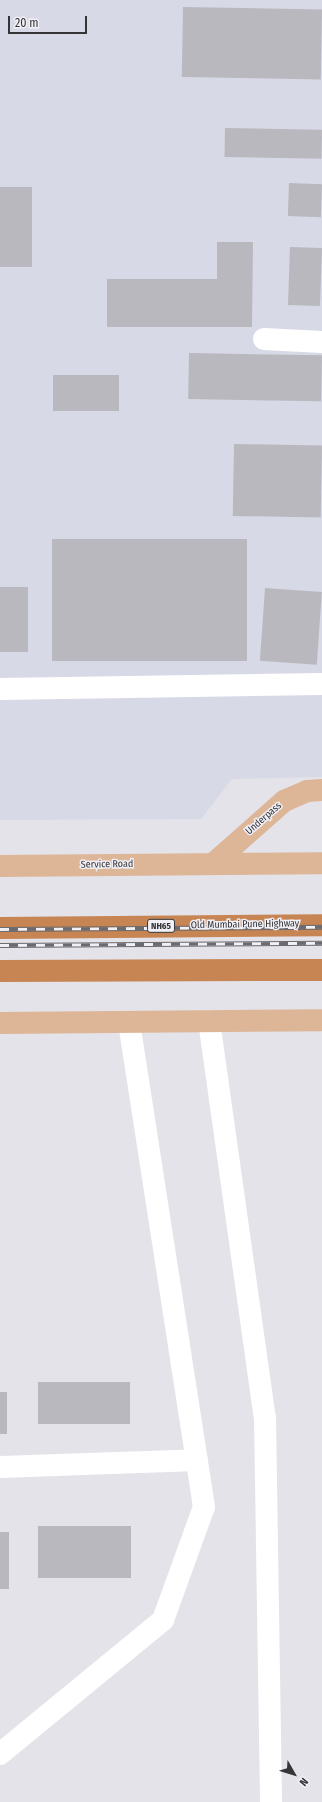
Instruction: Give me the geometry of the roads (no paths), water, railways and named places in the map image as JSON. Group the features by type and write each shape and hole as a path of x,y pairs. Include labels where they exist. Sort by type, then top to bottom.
{"highway":[{"name":"Old Mumbai Pune Highway","path":"0,928 322,925"},
{"path":"0,971 322,970"}],"main road":[{"name":"Underpass","path":"214,863 284,801 307,790 322,790"},
{"name":"Service Road","path":"0,866 322,863"},
{"path":"0,1023 322,1020"}],"street":[{"path":"264,339 322,342"},
{"path":"0,688 322,684"},
{"path":"209,1021 265,1418 271,1802"},
{"path":"0,1754 163,1620 204,1507 129,1022"},
{"path":"0,1467 197,1460"}],"railway":[{"path":"0,929 322,927"},
{"path":"0,945 322,943"}]}
